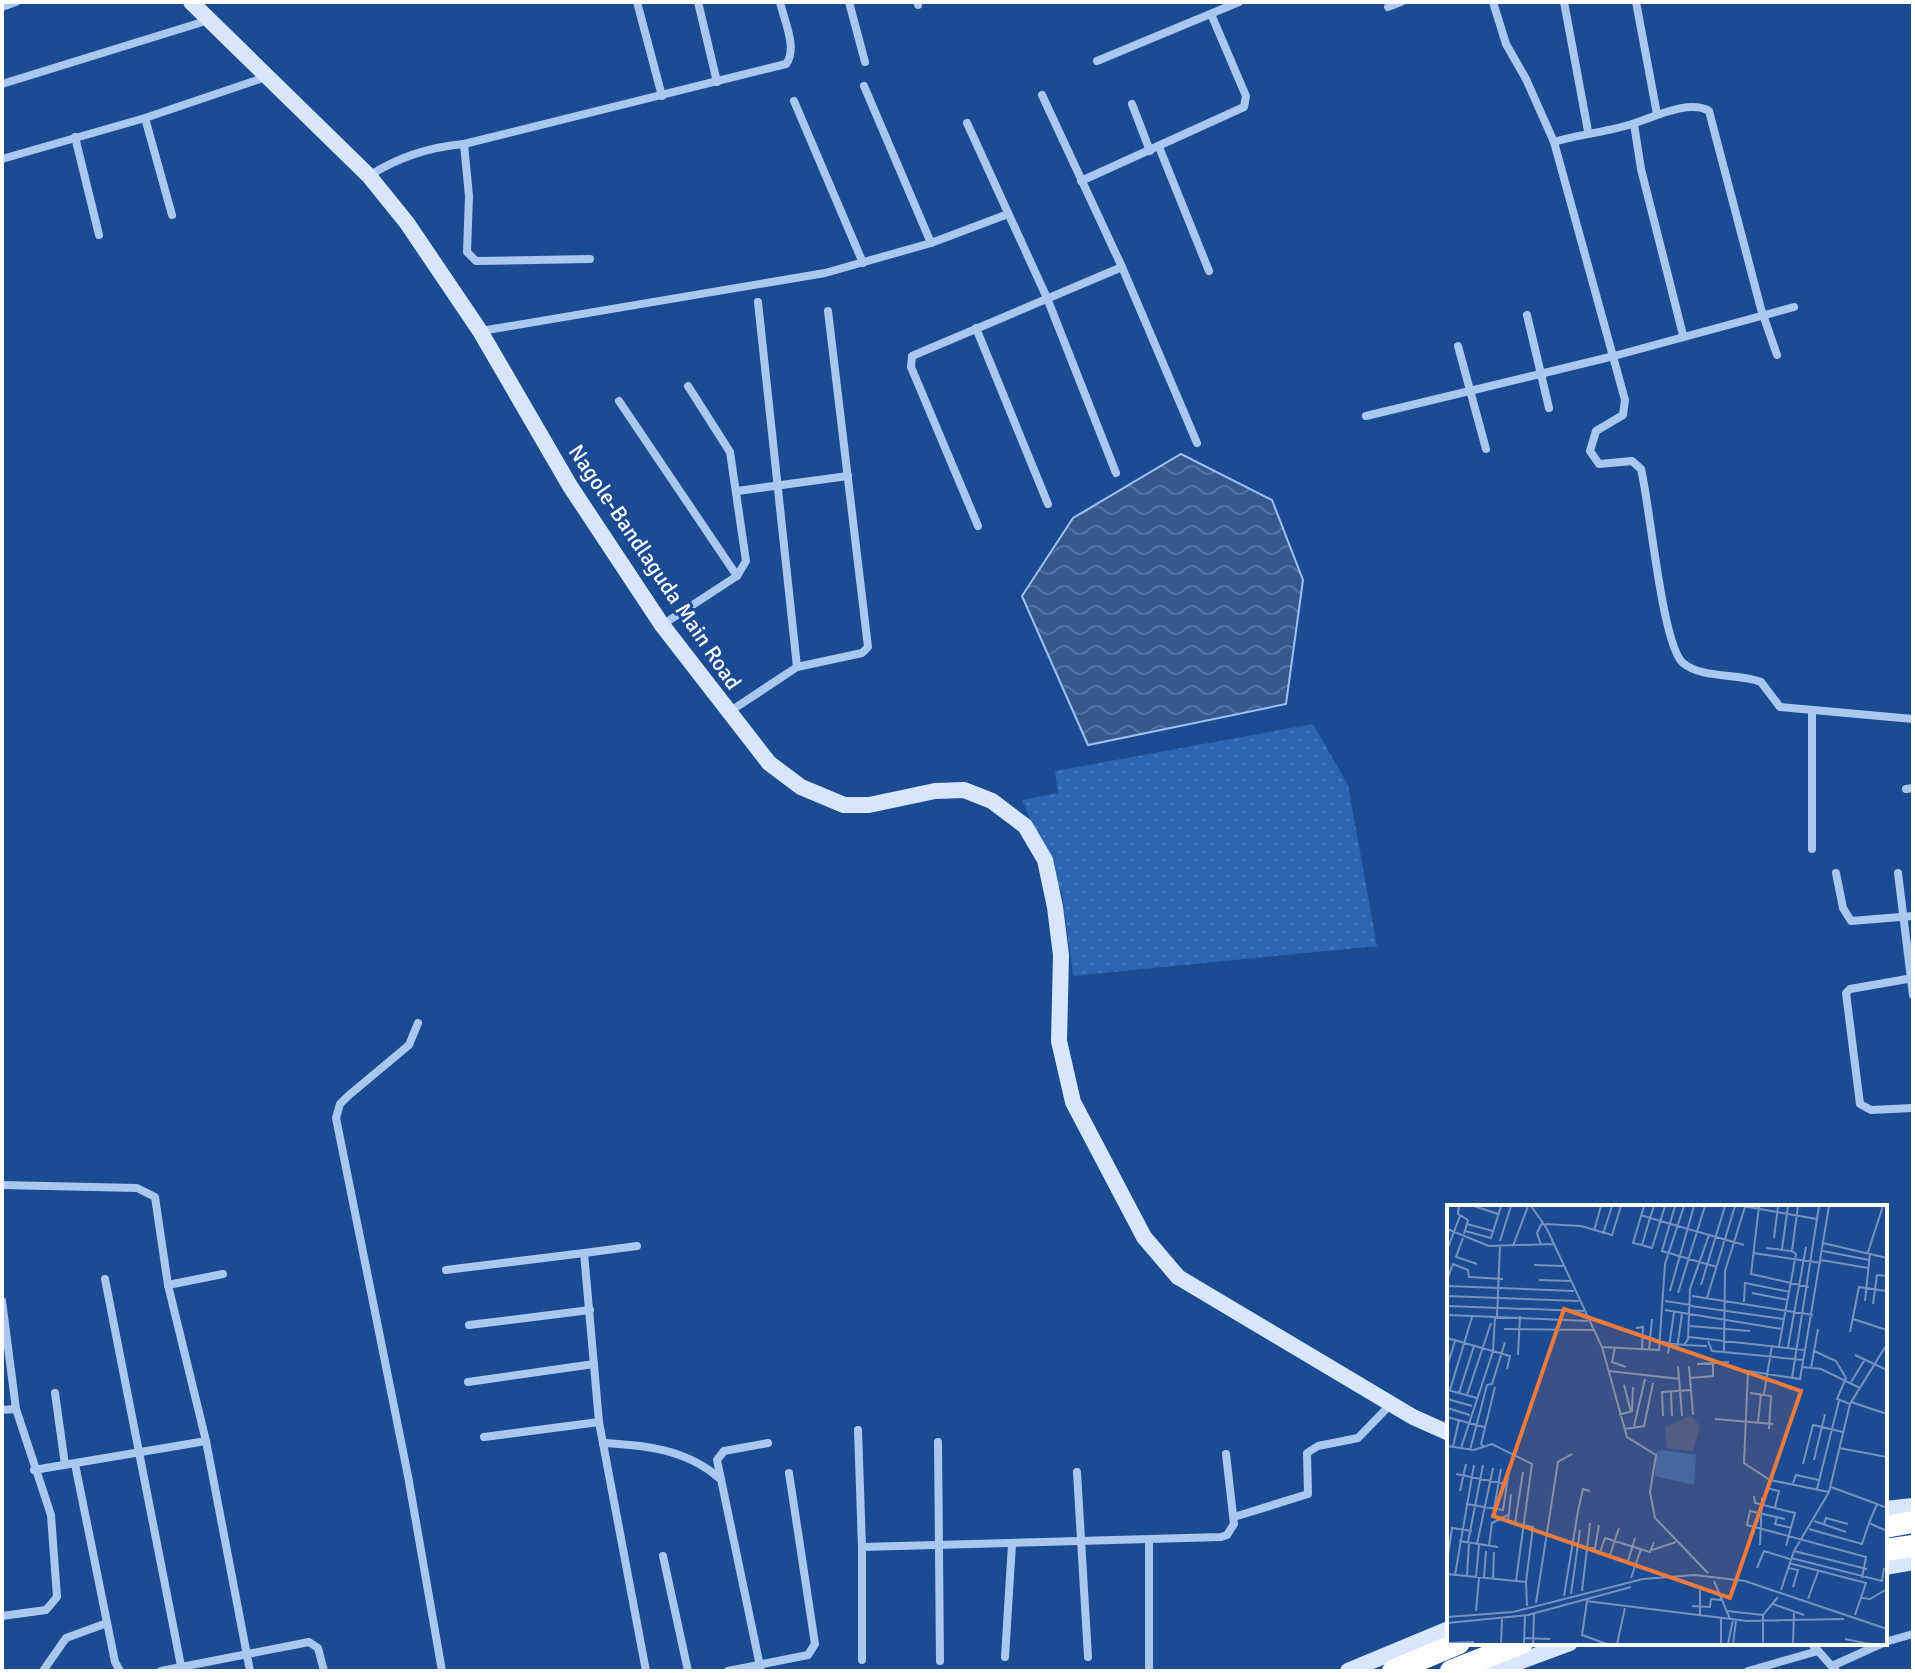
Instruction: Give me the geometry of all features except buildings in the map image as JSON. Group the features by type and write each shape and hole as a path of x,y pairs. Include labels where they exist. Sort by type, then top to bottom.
{"highway":[{"path":"1887,1527 1913,1522"},
{"path":"1887,1550 1913,1546"},
{"path":"1393,1671 1454,1645"},
{"path":"1451,1671 1517,1645"}],"street":[{"path":"2,7 16,2"},
{"name":"Nagole-Bandlaguda Main Road","path":"191,2 369,176 407,223 480,331 570,486 662,625 769,763 822,798 844,805 869,805 911,794 964,790 992,801 1025,826 1045,860 1055,907 1061,955 1059,1041 1073,1102 1144,1237 1178,1277 1391,1404 1447,1432"},
{"path":"637,2 662,96"},
{"path":"698,2 717,82"},
{"path":"369,176 390,162 428,149 464,144 786,64 791,58 780,2"},
{"path":"849,2 865,62"},
{"path":"1097,61 1239,2"},
{"path":"1388,7 1401,2"},
{"path":"1493,2 1506,44 1526,79 1554,142 1626,409 1623,415 1596,431 1590,451 1599,464 1632,461 1641,469 1668,627 1678,657 1692,669 1761,682 1780,707 1913,719"},
{"path":"1564,2 1588,131"},
{"path":"1636,2 1657,114"},
{"path":"1081,181 1240,112 1246,103 1211,14"},
{"path":"2,84 209,20"},
{"path":"2,159 145,118 267,76"},
{"path":"864,86 931,243"},
{"path":"1042,95 1122,267 1197,443"},
{"path":"794,101 863,263"},
{"path":"1132,104 1209,271"},
{"path":"1554,142 1588,131 1634,124 1657,114 1701,107 1709,111 1777,355"},
{"path":"145,118 172,215"},
{"path":"967,123 1047,298 1116,473"},
{"path":"1634,124 1641,169 1683,335"},
{"path":"75,137 99,235"},
{"path":"464,144 469,196 467,252 476,261 590,259"},
{"path":"480,331 863,263 931,243 1008,214"},
{"path":"978,526 910,361 919,352 1122,267"},
{"path":"758,302 797,667"},
{"path":"1366,416 1614,356 1794,307"},
{"path":"728,713 797,667 862,653 868,647 828,311"},
{"path":"1527,315 1549,408"},
{"path":"976,328 1048,504"},
{"path":"1458,346 1486,449"},
{"path":"662,625 737,576 746,561 737,491 726,443 688,386"},
{"path":"619,401 737,576"},
{"path":"737,491 848,476"},
{"path":"1812,712 1812,849"},
{"path":"1836,873 1843,908 1851,921 1913,916"},
{"path":"1898,873 1913,995"},
{"path":"1912,978 1850,989 1846,993 1860,1104 1871,1110 1913,1108"},
{"path":"418,1023 409,1045 340,1104 336,1118 408,1476 442,1671"},
{"path":"2,1185 137,1188 150,1192 157,1205 168,1285 206,1441 250,1671"},
{"path":"446,1270 637,1246"},
{"path":"584,1253 599,1422 646,1671"},
{"path":"168,1285 223,1274"},
{"path":"105,1279 181,1666"},
{"path":"2,1301 16,1409 51,1515 57,1597 46,1610 2,1616"},
{"path":"469,1325 590,1310"},
{"path":"468,1382 594,1364"},
{"path":"55,1393 65,1465"},
{"path":"1234,1517 1308,1494 1307,1453 1318,1446 1358,1438 1391,1404"},
{"path":"2,1410 16,1409"},
{"path":"484,1437 599,1422"},
{"path":"858,1430 862,1660"},
{"path":"34,1470 206,1441"},
{"path":"938,1442 940,1661"},
{"path":"603,1443 646,1445 672,1451 719,1478"},
{"path":"760,1668 717,1460 724,1451 768,1443"},
{"path":"862,1547 1221,1537 1232,1529 1234,1517 1226,1454"},
{"path":"75,1464 115,1662 120,1671"},
{"path":"1077,1472 1088,1657"},
{"path":"728,1671 760,1668 808,1655 815,1644 789,1473"},
{"path":"1887,1509 1913,1506"},
{"path":"1149,1540 1149,1671"},
{"path":"1005,1657 1012,1544"},
{"path":"663,1556 688,1671"},
{"path":"1887,1567 1913,1562"},
{"path":"43,1671 66,1638 107,1623"},
{"path":"1348,1671 1447,1630"},
{"path":"1887,1642 1913,1634"},
{"path":"161,1671 314,1642 324,1671"},
{"path":"1494,1671 1565,1645"},
{"path":"1748,1671 1763,1669 1815,1647 1834,1669 1880,1645"}],"shaded area":[{"path":"1313,724 1348,785 1377,946 1073,976 1062,893 1022,800 1058,793 1055,771"}],"water":[{"path":"1181,454 1272,500 1303,580 1286,704 1088,745 1022,596 1073,518"}]}
